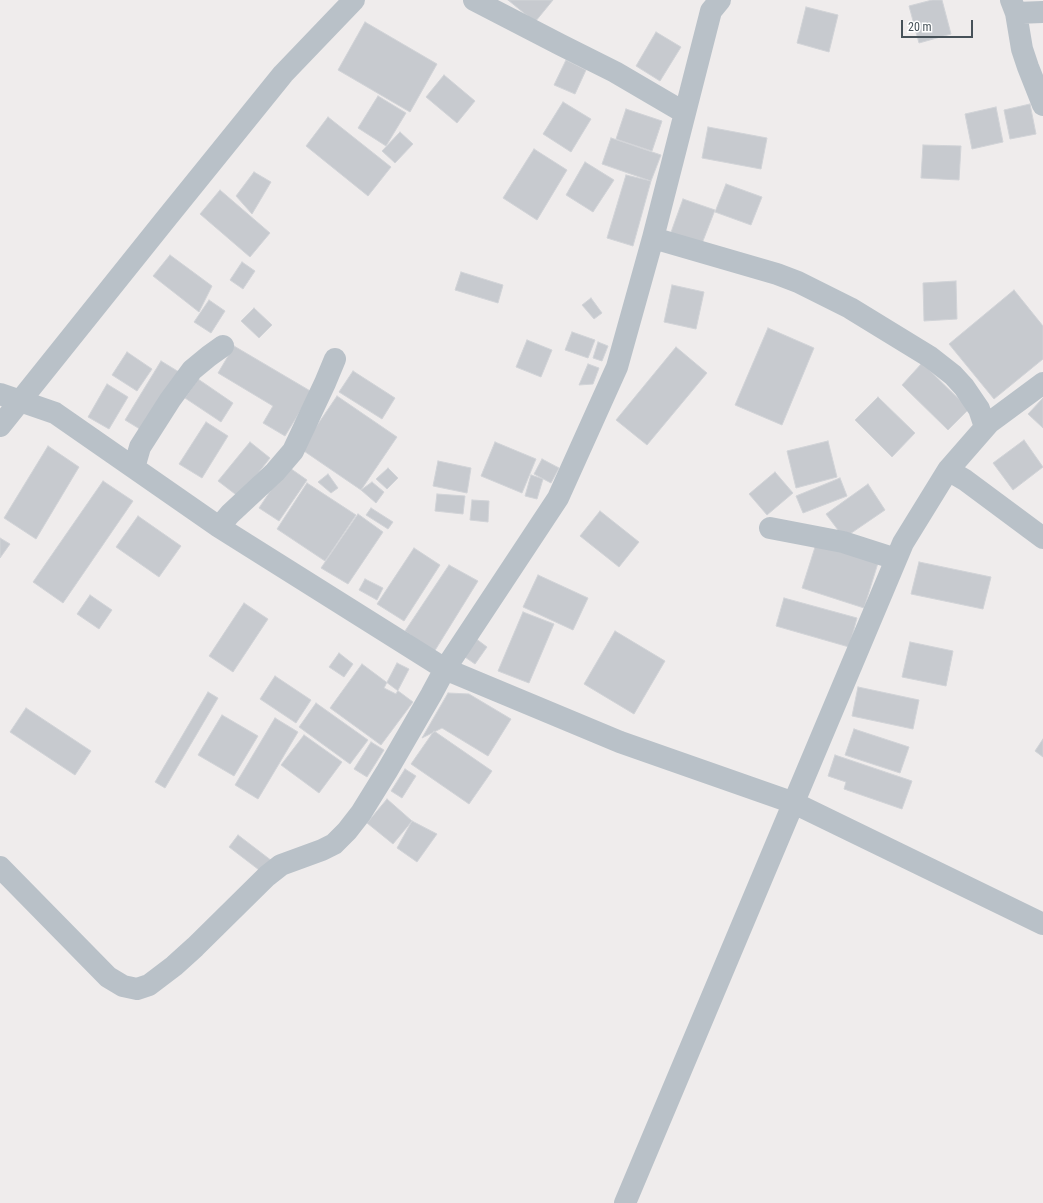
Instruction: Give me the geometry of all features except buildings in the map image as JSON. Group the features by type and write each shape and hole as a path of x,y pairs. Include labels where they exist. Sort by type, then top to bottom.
{"street":[{"path":"0,426 10,398 283,74 354,0"},
{"path":"474,0 561,46 615,72 685,113"},
{"path":"0,867 108,977 123,986 137,989 149,985 195,947 267,876 281,865 334,844 347,832 361,813 387,771 445,669 558,498 616,367 653,238 711,11 720,0"},
{"path":"1043,12 1013,7 1022,49 1043,105"},
{"path":"653,238 777,274 798,282 856,312 930,357 953,375 964,387 979,409 985,427"},
{"path":"134,468 140,447 170,400 192,370 223,346"},
{"path":"219,527 230,514 275,472 293,450 326,383 335,359"},
{"path":"625,1203 903,543 948,470 985,427 1043,383"},
{"path":"10,398 55,413 219,527 445,669 620,742 794,802 1043,924"},
{"path":"948,470 965,480 1043,538"},
{"path":"770,528 843,542 896,559"}]}
